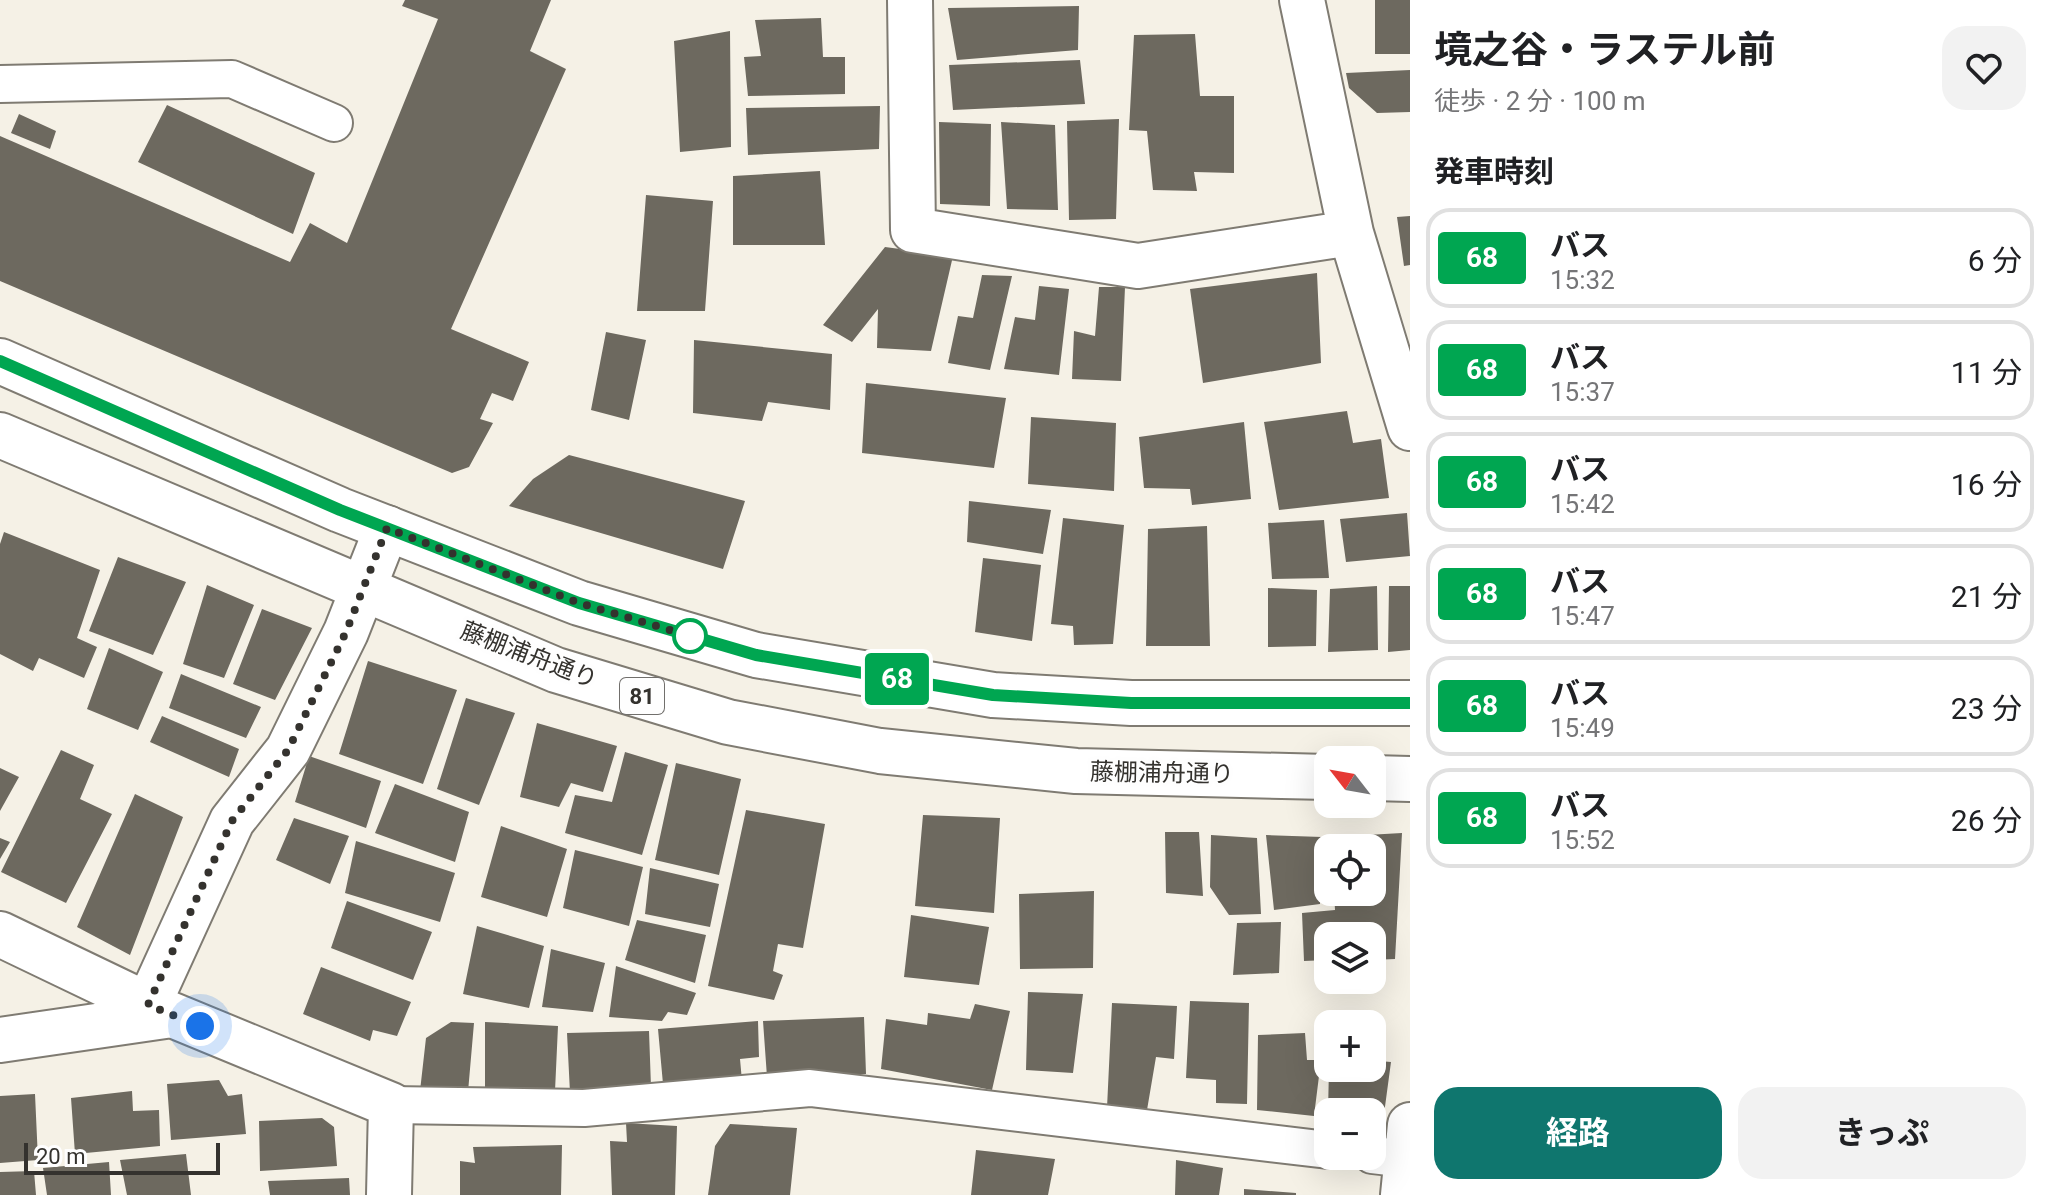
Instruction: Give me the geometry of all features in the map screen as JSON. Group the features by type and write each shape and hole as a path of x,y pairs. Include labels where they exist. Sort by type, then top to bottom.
{"main road":[{"path":"910,0 913,230 1138,266 1351,233"},
{"path":"1302,0 1351,233 1410,428"},
{"path":"0,361 340,510 579,603 756,655 993,695 1131,703 1410,703"},
{"name":"藤棚浦舟通り","path":"0,435 556,670 728,722 880,751 1076,771 1314,777"},
{"path":"160,1010 232,821 288,750 346,632 387,528"},
{"path":"1386,778 1410,779"},
{"path":"0,934 160,1010 391,1105 389,1195"},
{"path":"0,1040 160,1010"}],"lane":[{"path":"0,84 232,79 334,123"},
{"path":"391,1105 584,1108 810,1088 1314,1148"}],"building":[{"path":"405,0 551,0 530,51 566,69 451,329 529,362 513,401 492,393 480,419 493,423 469,467 452,473 0,281 0,136 290,262 310,223 347,243 438,19 402,6"},
{"path":"1375,0 1410,0 1410,54 1375,54"},
{"path":"1079,6 1078,50 957,60 948,8"},
{"path":"821,18 823,57 845,57 845,94 748,96 744,57 761,56 755,20"},
{"path":"730,31 731,147 680,152 674,41"},
{"path":"1195,34 1200,96 1234,96 1234,173 1194,172 1197,191 1153,190 1147,131 1129,130 1134,35"},
{"path":"1080,60 1085,104 953,110 949,65"},
{"path":"1410,70 1410,112 1377,113 1349,88 1346,73"},
{"path":"167,105 315,173 293,234 138,162"},
{"path":"880,106 879,149 748,155 746,108"},
{"path":"19,114 56,131 50,149 11,133"},
{"path":"1119,119 1116,219 1069,220 1067,121"},
{"path":"939,122 991,124 990,206 940,204"},
{"path":"1001,122 1055,125 1058,210 1007,209"},
{"path":"820,171 825,245 733,245 733,176"},
{"path":"646,195 713,201 705,311 637,311"},
{"path":"1410,216 1410,265 1404,266 1397,217"},
{"path":"885,247 953,256 931,351 877,348 878,309 852,342 823,325"},
{"path":"1317,273 1321,363 1203,383 1190,289"},
{"path":"982,275 1012,276 990,370 948,363 958,316 973,318"},
{"path":"1039,286 1069,289 1059,375 1004,369 1015,317 1035,320"},
{"path":"1099,287 1125,287 1121,381 1072,379 1074,331 1095,336"},
{"path":"606,332 646,340 629,420 591,410"},
{"path":"694,340 832,354 830,410 768,402 762,421 693,413"},
{"path":"866,383 1006,398 994,468 862,453"},
{"path":"1347,411 1353,443 1381,439 1389,498 1279,510 1264,422"},
{"path":"1031,417 1116,423 1114,491 1028,484"},
{"path":"1244,422 1251,499 1192,505 1190,489 1144,488 1139,437"},
{"path":"569,455 745,501 723,569 509,506 533,479"},
{"path":"969,501 1051,510 1043,554 967,542"},
{"path":"1407,513 1410,556 1346,562 1340,519"},
{"path":"1063,518 1124,525 1113,644 1074,645 1073,626 1051,624"},
{"path":"1324,520 1329,578 1272,579 1268,523"},
{"path":"1207,526 1210,646 1146,646 1148,529"},
{"path":"4,532 100,570 77,638 97,647 84,678 39,658 33,671 0,654 0,544"},
{"path":"118,557 186,582 153,655 89,631"},
{"path":"983,558 1041,565 1032,641 975,632"},
{"path":"207,585 254,605 224,678 183,664"},
{"path":"1377,586 1378,650 1328,652 1330,589"},
{"path":"1389,586 1410,586 1410,650 1388,652"},
{"path":"1268,588 1317,590 1316,646 1268,647"},
{"path":"262,609 312,628 275,700 233,684"},
{"path":"109,648 163,672 138,730 87,709"},
{"path":"368,661 457,690 423,784 339,754"},
{"path":"181,674 261,707 246,738 169,708"},
{"path":"466,698 515,713 479,805 437,789"},
{"path":"162,716 239,749 229,777 150,742"},
{"path":"537,723 617,746 603,792 571,783 559,807 520,797"},
{"path":"61,750 94,765 80,799 112,814 66,903 1,872"},
{"path":"625,752 668,765 642,855 565,833 575,795 612,802"},
{"path":"309,756 381,781 366,828 295,802"},
{"path":"676,763 741,779 719,875 655,860"},
{"path":"0,768 19,777 0,811"},
{"path":"395,784 469,812 455,862 375,833"},
{"path":"135,794 183,817 130,955 77,927"},
{"path":"746,810 825,824 803,948 778,944 773,971 783,975 774,1000 708,986"},
{"path":"923,815 1000,818 994,913 915,906"},
{"path":"294,818 349,836 330,884 276,860"},
{"path":"501,826 567,849 547,917 481,897"},
{"path":"1165,832 1199,832 1203,896 1166,893"},
{"path":"1402,833 1395,959 1386,959 1386,922 1314,922 1314,961 1304,961 1302,913 1335,910 1335,906 1386,906 1384,834"},
{"path":"1211,835 1257,838 1261,914 1229,915 1210,887"},
{"path":"1266,835 1314,837 1314,905 1274,910"},
{"path":"0,838 10,842 0,859"},
{"path":"356,841 455,873 440,922 345,893"},
{"path":"575,850 643,867 629,926 563,908"},
{"path":"650,868 719,884 710,927 645,914"},
{"path":"1094,891 1093,968 1020,969 1019,894"},
{"path":"347,901 432,932 413,980 331,948"},
{"path":"911,915 989,927 979,985 904,977"},
{"path":"637,920 706,935 695,983 625,960"},
{"path":"1281,922 1279,973 1233,975 1237,923"},
{"path":"477,926 544,946 529,1008 463,994"},
{"path":"551,949 605,963 593,1012 542,1007"},
{"path":"616,966 696,993 687,1015 668,1012 662,1021 609,1017"},
{"path":"321,967 411,1002 397,1036 373,1030 370,1041 303,1014"},
{"path":"1028,992 1083,994 1073,1073 1026,1070"},
{"path":"1190,1001 1249,1003 1247,1104 1216,1103 1216,1080 1186,1078"},
{"path":"1112,1003 1177,1006 1174,1059 1156,1057 1147,1110 1107,1108"},
{"path":"975,1004 1010,1011 992,1090 881,1069 886,1019 927,1025 928,1013 970,1019"},
{"path":"864,1017 866,1074 767,1077 763,1021"},
{"path":"758,1021 759,1057 740,1059 742,1081 663,1084 658,1029"},
{"path":"451,1022 474,1023 468,1092 420,1091 426,1038"},
{"path":"485,1022 558,1026 555,1091 485,1093"},
{"path":"649,1031 651,1087 570,1093 567,1033"},
{"path":"1305,1033 1307,1060 1314,1060 1314,1082 1318,1082 1314,1116 1257,1110 1258,1035"},
{"path":"1386,1062 1391,1062 1386,1099 1328,1098 1329,1082 1386,1082"},
{"path":"219,1080 228,1096 242,1094 246,1134 171,1140 167,1084"},
{"path":"132,1091 133,1111 159,1110 160,1146 75,1154 71,1098"},
{"path":"35,1094 38,1160 0,1163 0,1096"},
{"path":"322,1118 334,1127 337,1166 260,1171 259,1121"},
{"path":"626,1123 677,1126 675,1195 612,1195 610,1141 627,1142"},
{"path":"730,1124 797,1128 790,1195 708,1195 715,1146"},
{"path":"562,1145 561,1195 460,1195 460,1161 475,1163 473,1147"},
{"path":"976,1150 1055,1159 1048,1195 971,1195"},
{"path":"186,1154 191,1195 127,1195 120,1160"},
{"path":"1176,1160 1223,1168 1219,1195 1175,1195"},
{"path":"109,1162 111,1195 47,1195 43,1168"},
{"path":"34,1171 36,1195 0,1195 0,1172"},
{"path":"349,1178 350,1195 270,1195 268,1181"},
{"path":"1244,1189 1296,1193 1296,1195 1244,1195"}],"bus line":[{"name":"68","path":"0,361 340,510 579,603 756,655 993,695 1131,703 1410,703"}],"route":[{"path":"200,1026 148,1005 232,821 288,750 346,632 387,528 579,603 697,638 690,636"}]}
